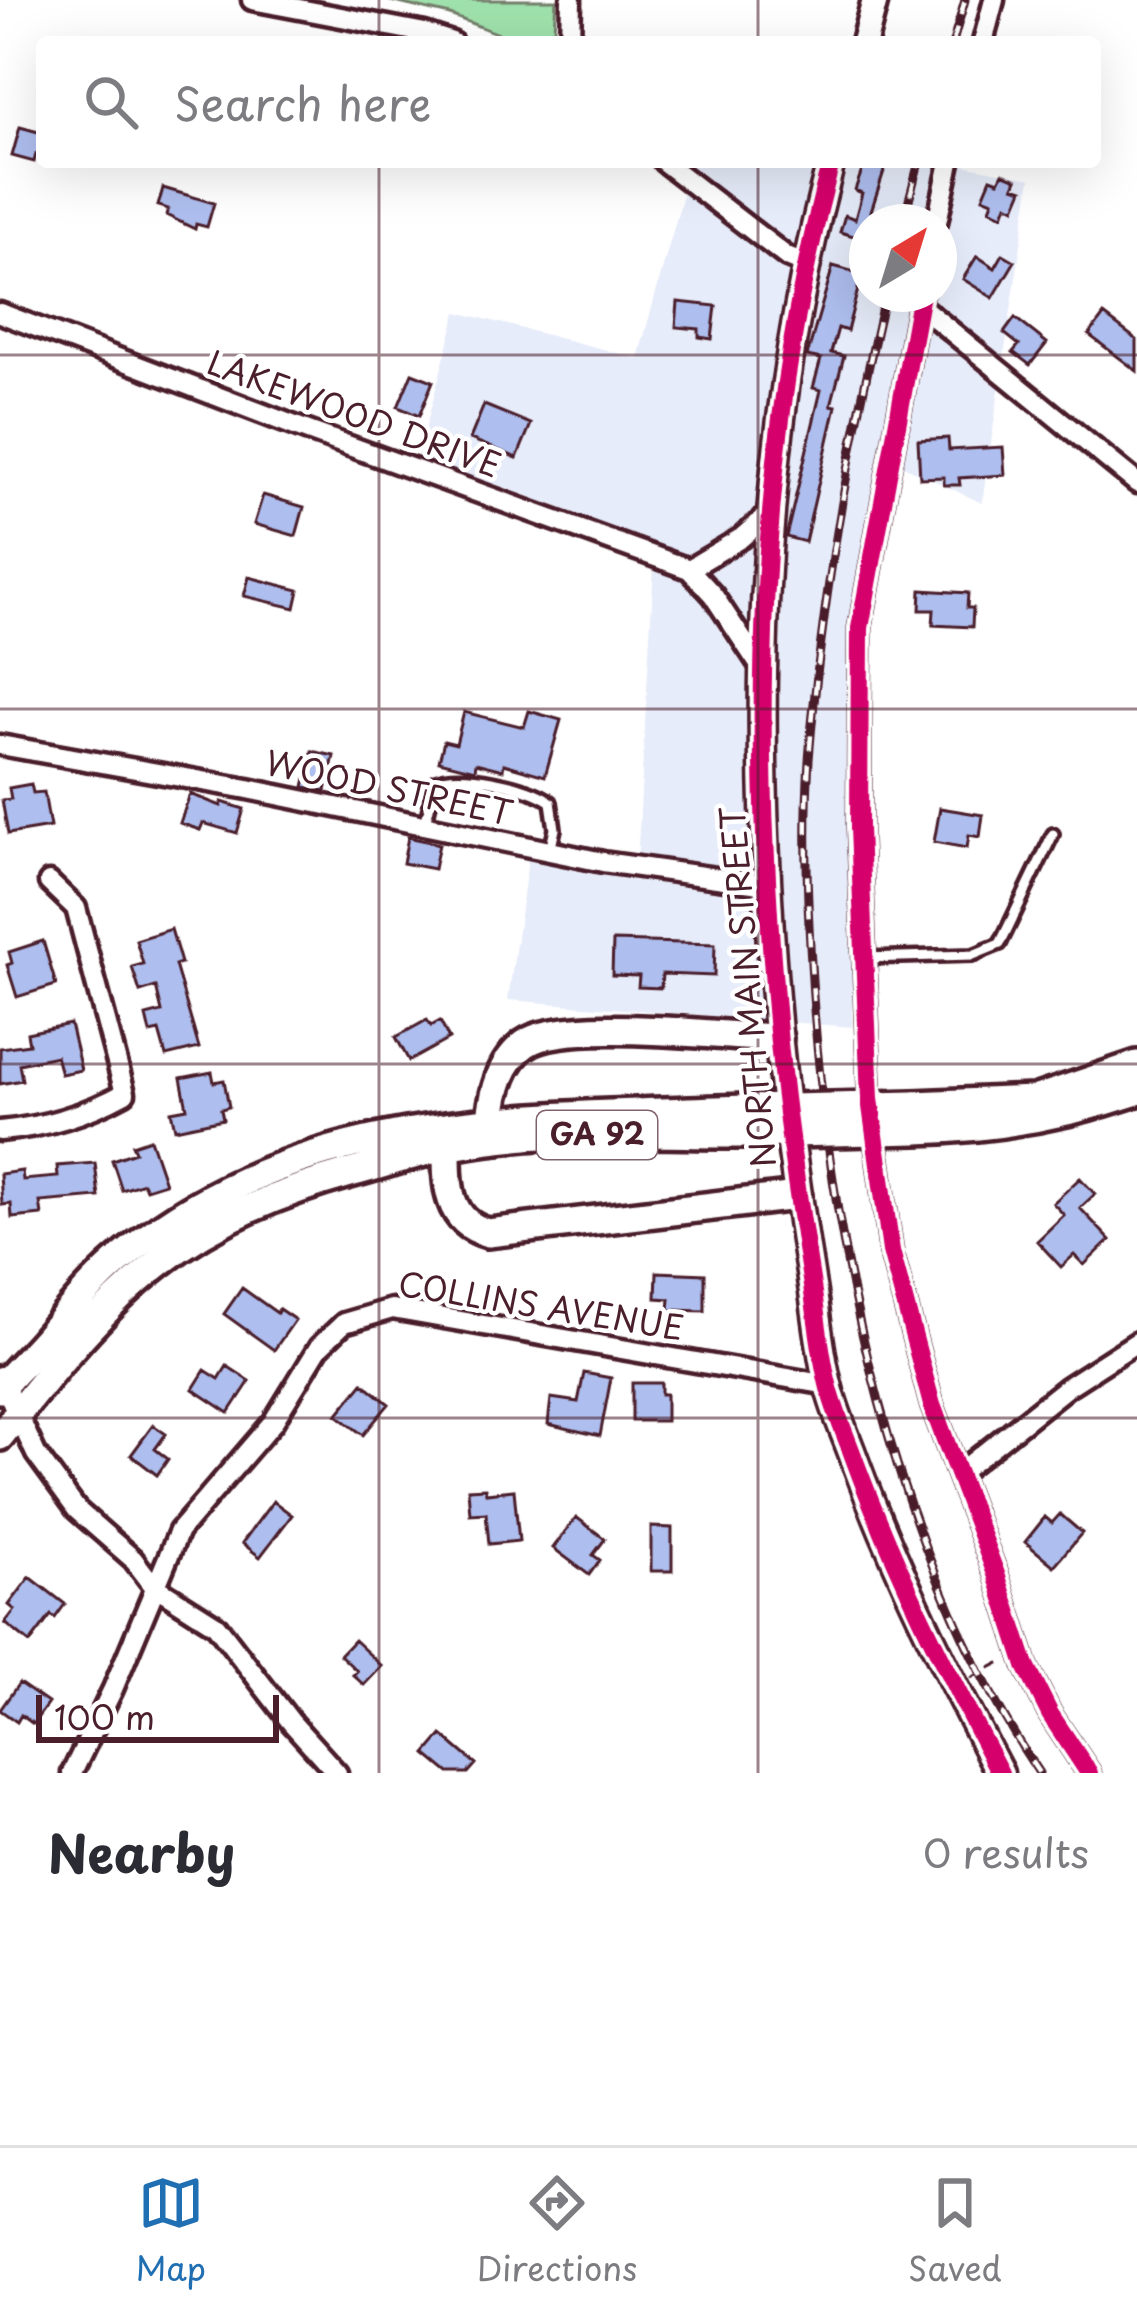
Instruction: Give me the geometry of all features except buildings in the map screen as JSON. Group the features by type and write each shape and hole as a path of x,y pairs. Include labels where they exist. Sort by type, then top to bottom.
{"main road":[{"path":"866,36 875,0"},
{"name":"NORTH MAIN STREET","path":"829,168 804,264 777,422 760,666 760,782 778,1038 797,1196 828,1385 873,1509 930,1641 1000,1773"},
{"path":"491,1119 508,1061 542,1034 576,1030 778,1038"},
{"name":"GA 92","path":"2,1382 118,1261 223,1191 347,1143 491,1119 916,1117 1034,1100 1137,1065"},
{"name":"GA 92","path":"916,1117 963,1129 1050,1118 1137,1091"},
{"name":"GA 92","path":"9,1425 101,1314 162,1260 232,1216 298,1188 447,1147 746,1121"},
{"path":"447,1147 447,1180 456,1211 470,1226 488,1233 797,1196"}],"street":[{"path":"252,0 434,36"},
{"path":"570,36 571,0"},
{"path":"985,36 994,0"},
{"path":"672,168 787,257 804,264"},
{"path":"941,204 949,168"},
{"path":"918,312 860,628 859,828 870,1100 891,1251 932,1405 1021,1652 1041,1698 1089,1773"},
{"path":"934,312 1137,483"},
{"name":"LAKEWOOD DRIVE","path":"0,313 689,569"},
{"path":"760,666 713,595 689,569 741,538 769,514"},
{"name":"WOOD STREET","path":"0,745 248,789 550,851 767,884"},
{"path":"0,1131 96,1109 125,1093 76,908 50,882"},
{"name":"COLLINS AVENUE","path":"72,1773 178,1531 273,1422 319,1347 344,1323 392,1309 828,1385"},
{"path":"959,1473 1067,1387 1137,1342"},
{"path":"2,1382 9,1425 65,1495 133,1559 153,1585 216,1625 291,1723 337,1773"}],"lane":[{"path":"425,826 435,782 446,776 496,783 542,794 551,802 555,829 550,851"},
{"path":"864,958 973,955 1000,944 1053,834"}],"path":[{"path":"969,1679 1021,1652"}],"shaded area":[{"path":"690,168 978,168 1031,178 982,503 884,457 852,847 852,1027 508,1000 528,859 636,881 655,547 416,462 457,312 638,358"}],"green space":[{"path":"386,0 556,0 553,36 504,36 450,15"}],"railway":[{"path":"955,36 965,0"},
{"path":"908,204 917,168"},
{"path":"881,312 838,526 809,760 808,908 822,1094 854,1297 878,1400 909,1500 945,1597 988,1688 1039,1773"}],"cycle path":[{"path":"830,168 786,381 765,600 764,820 782,1074 833,1403 904,1580 1000,1773"},
{"path":"918,312 860,628 859,828 870,1099 891,1251 932,1405 1026,1666 1050,1714 1089,1773"}]}
